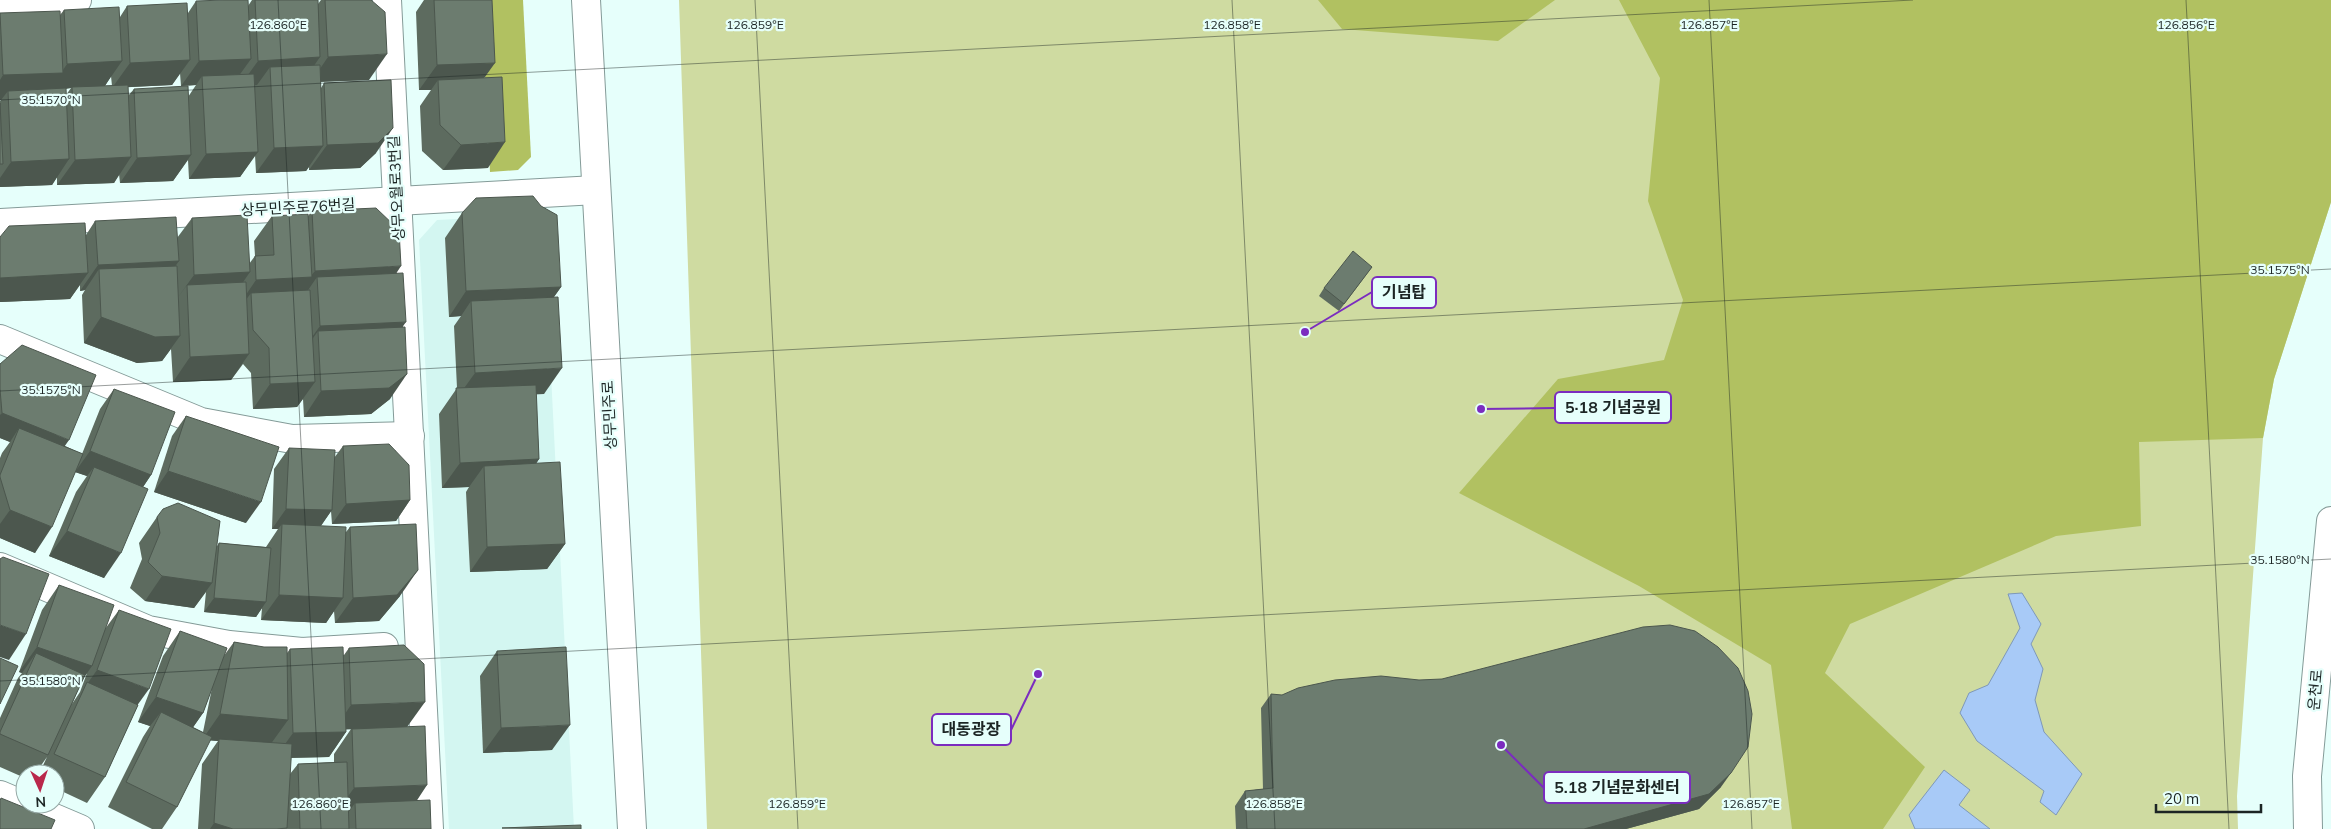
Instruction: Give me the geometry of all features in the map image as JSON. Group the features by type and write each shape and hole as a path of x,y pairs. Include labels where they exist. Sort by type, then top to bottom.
{"street":[{"path":"0,5 78,0"},
{"name":"상무오월로3번길","path":"387,0 429,829"},
{"name":"상무민주로","path":"586,0 632,829"},
{"name":"상무민주로76번길","path":"0,223 596,190"},
{"path":"0,339 202,422 292,439 410,436"},
{"name":"운천로","path":"2308,829 2307,776 2331,521"},
{"path":"0,566 148,630 229,645 302,652 420,645"},
{"path":"0,795 80,829"}],"shaded area":[{"path":"517,216 544,236 574,829 449,829 419,240 437,220"}],"green space":[{"path":"481,0 523,0 531,157 518,170 490,172"},
{"path":"679,0 2331,0 2331,202 2274,379 2263,438 2237,796 2238,829 707,829"},
{"path":"1318,0 1555,0 1498,41 1342,29"},
{"path":"1619,0 2331,0 2331,202 2274,379 2263,438 2139,442 2141,526 2056,536 1850,624 1825,673 1925,767 1883,829 1792,829 1771,665 1639,586 1459,493 1558,379 1664,360 1683,300 1648,201 1660,78"}],"water":[{"path":"2022,593 2041,624 2031,644 2043,669 2035,700 2044,732 2082,774 2056,815 2040,802 2044,791 1977,741 1960,713 1969,693 1988,685 2020,628 2008,594"},
{"path":"1944,770 1970,790 1959,805 1990,829 1915,829 1909,815"}],"building":[{"path":"248,0 251,59 199,61 196,1"},
{"path":"255,0 318,0 320,57 258,61"},
{"path":"325,0 371,0 385,12 387,54 328,57"},
{"path":"434,0 492,0 495,63 437,65"},
{"path":"187,3 190,60 130,63 127,6"},
{"path":"119,7 122,61 67,64 64,10"},
{"path":"60,11 63,73 3,75 0,13"},
{"path":"320,65 323,146 274,148 270,67"},
{"path":"254,74 258,152 206,154 202,76"},
{"path":"502,77 505,142 461,145 440,125 438,80"},
{"path":"391,80 393,128 378,143 327,145 324,83"},
{"path":"128,85 131,157 75,160 72,87"},
{"path":"188,86 191,155 137,158 134,89"},
{"path":"66,88 69,159 11,162 8,91"},
{"path":"0,103 3,164 0,164"},
{"path":"533,196 541,206 557,215 561,287 466,291 462,213 476,198"},
{"path":"376,208 399,230 401,266 315,271 312,211"},
{"path":"308,214 312,277 256,280 255,256 274,255 272,216"},
{"path":"247,215 250,272 194,275 192,218"},
{"path":"176,217 179,261 98,265 95,221"},
{"path":"85,223 88,273 0,278 0,237 9,226"},
{"path":"1353,251 1372,267 1344,304 1324,288"},
{"path":"177,266 180,336 155,337 101,317 99,269"},
{"path":"403,273 406,322 320,326 317,277"},
{"path":"246,282 249,354 190,357 187,285"},
{"path":"310,290 315,382 270,384 269,348 253,330 251,293"},
{"path":"558,297 562,368 475,373 471,301"},
{"path":"405,327 407,374 389,388 321,391 318,331"},
{"path":"22,345 96,375 69,440 2,413 0,364"},
{"path":"536,385 539,459 460,463 456,388"},
{"path":"114,389 175,412 151,475 90,451"},
{"path":"186,416 279,447 261,502 168,471"},
{"path":"19,428 83,454 52,527 10,510 0,475"},
{"path":"389,444 409,465 410,500 346,504 343,446"},
{"path":"289,448 335,450 332,510 286,509"},
{"path":"560,462 565,544 487,547 484,466"},
{"path":"94,467 148,489 121,553 67,531"},
{"path":"178,503 220,521 212,583 162,576 148,562 160,533 157,517 163,509"},
{"path":"282,524 346,527 343,598 279,595"},
{"path":"416,524 418,570 397,595 353,598 350,527"},
{"path":"219,543 271,548 266,602 214,598"},
{"path":"3,557 49,574 26,634 0,625 0,559"},
{"path":"59,585 114,605 92,666 37,647"},
{"path":"119,610 171,629 149,689 97,670"},
{"path":"1670,625 1695,631 1718,647 1738,668 1748,691 1752,714 1748,747 1731,773 1709,794 1584,829 1247,829 1245,791 1273,788 1271,694 1282,695 1298,688 1335,680 1381,676 1419,680 1442,679 1643,627"},
{"path":"180,631 227,648 203,713 156,697"},
{"path":"234,642 264,647 287,647 288,720 220,714"},
{"path":"404,645 424,664 425,702 351,705 349,648"},
{"path":"343,647 346,732 293,733 290,649"},
{"path":"566,647 570,725 501,728 497,651"},
{"path":"36,653 85,675 48,755 0,734"},
{"path":"0,658 18,666 0,704"},
{"path":"87,682 138,705 105,777 54,754"},
{"path":"161,712 212,737 177,807 126,782"},
{"path":"425,726 427,785 354,788 352,729"},
{"path":"219,739 292,744 287,828 233,829 214,823"},
{"path":"347,762 349,829 300,829 298,764"},
{"path":"1,798 15,804 15,814 40,814 55,820 51,829 0,829"},
{"path":"430,800 431,829 356,829 355,803"},
{"path":"581,825 581,829 502,828"}],"place":[{"name":"기념탑","path":"1305,332"},
{"name":"5·18 기념공원","path":"1481,409"},
{"name":"대동광장","path":"1038,674"},
{"name":"5.18 기념문화센터","path":"1501,745"}]}
